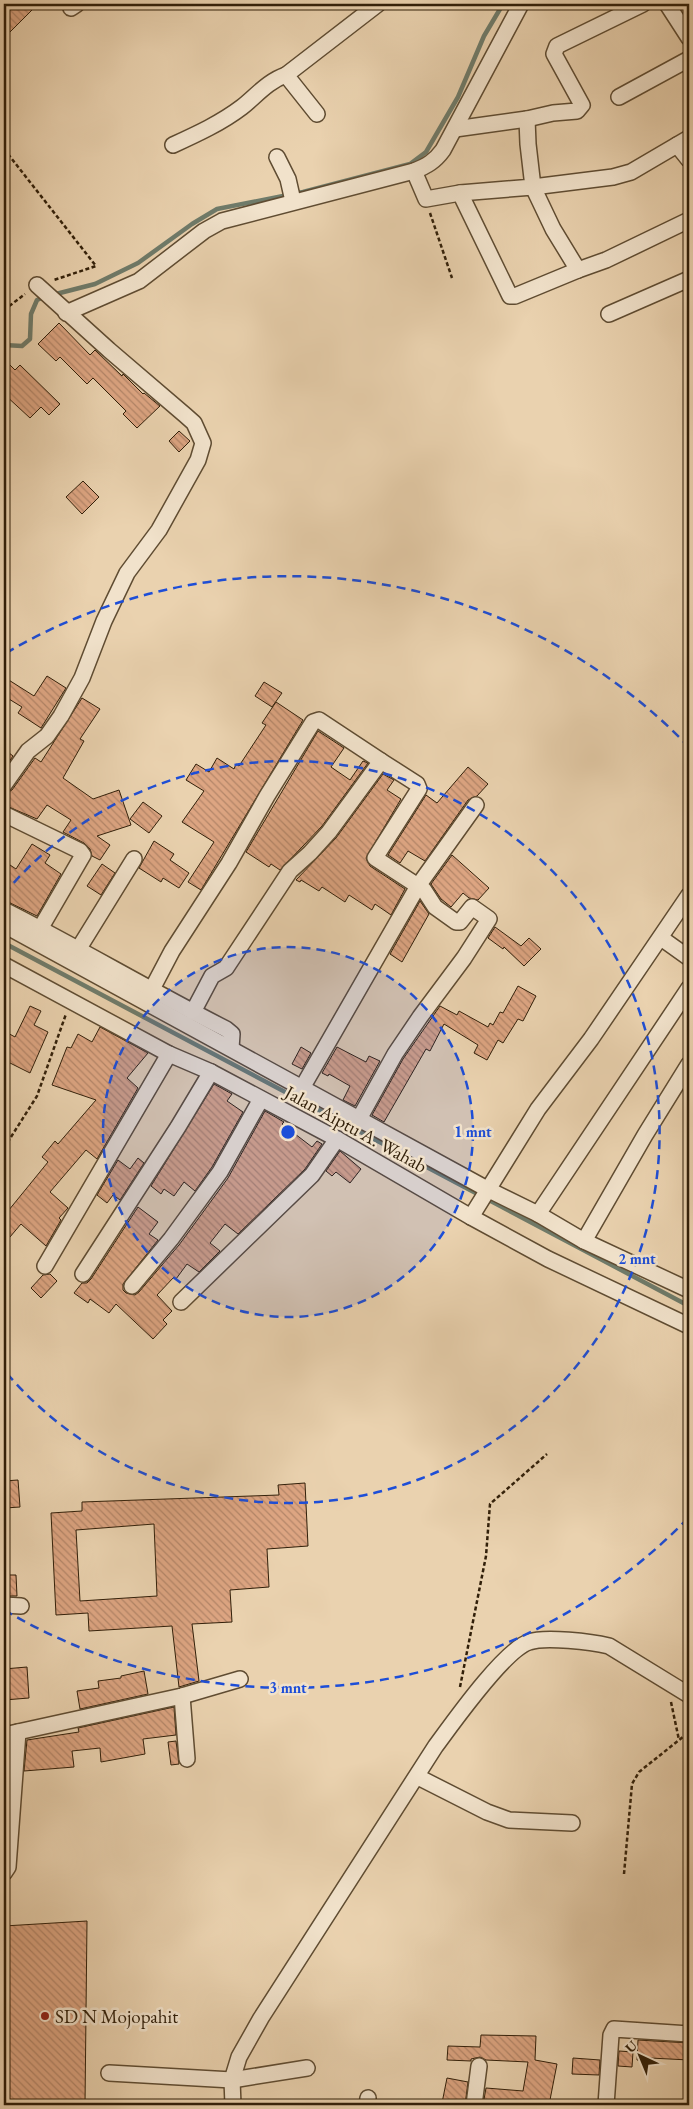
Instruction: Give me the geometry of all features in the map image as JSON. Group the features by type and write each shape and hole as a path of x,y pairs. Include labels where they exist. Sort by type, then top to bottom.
{"street":[{"path":"173,145 227,118 274,80 286,74 378,4"},
{"path":"66,313 139,281 204,231 222,221 292,199 414,171 435,160 455,129 521,4"},
{"path":"455,129 528,119 553,113 572,113 581,108 582,105 554,54 557,46 643,4"},
{"path":"667,4 689,38"},
{"path":"619,97 689,59"},
{"path":"286,74 317,114"},
{"path":"528,119 528,144 533,187 553,229 578,270"},
{"path":"414,171 426,199 460,193 533,187 613,177 631,172 683,141 689,160"},
{"path":"276,157 288,179 292,199"},
{"path":"460,193 510,296 515,296 606,260 689,220"},
{"path":"609,314 689,279"},
{"path":"4,786 28,751 51,733 61,716 82,678 120,585 137,558 159,530 198,460 203,443 194,423 66,313 39,287"},
{"path":"152,991 172,951 228,863 262,804 313,722 319,720 417,784 419,789 374,858 426,892 435,907 456,922 460,922 472,907 488,917 488,922 406,1039 359,1119"},
{"path":"193,1012 212,976 226,968 290,871 310,853 328,832 381,761"},
{"path":"302,1088 418,886 476,805"},
{"path":"4,814 54,837 80,851 83,855 40,929"},
{"path":"79,948 134,859"},
{"path":"472,1216 538,1109 591,1039 689,895"},
{"path":"4,910 79,948 152,991 229,1032 233,1038 231,1048"},
{"path":"4,925 231,1048 486,1192 538,1214 584,1241 689,1290"},
{"path":"661,938 689,958"},
{"name":"Jalan Aiptu A. Wahab","path":"4,965 169,1054 211,1072 337,1139 548,1259 689,1326"},
{"path":"538,1214 689,988"},
{"path":"45,1266 169,1054"},
{"path":"584,1241 645,1135 689,1064"},
{"path":"83,1274 117,1219 168,1144 211,1072"},
{"path":"132,1286 171,1238 220,1172 261,1098"},
{"path":"181,1302 312,1175 337,1139"},
{"path":"4,1605 21,1606"},
{"path":"233,2105 232,2080 239,2057 261,2018 455,1720 503,1661 527,1642 561,1641 594,1643 609,1646 689,1695"},
{"path":"4,1873 8,1867 7,1733 182,1696 240,1679"},
{"path":"182,1696 187,1759"},
{"path":"418,1778 486,1812 508,1820 572,1823"},
{"path":"606,2105 611,2035 614,2029 689,2034"},
{"path":"474,2105 479,2066"},
{"path":"109,2073 232,2080 307,2068"}],"path":[{"path":"4,149 96,266 39,287 4,310"},
{"path":"426,199 452,278"},
{"path":"4,1148 37,1096 71,1001"},
{"path":"459,1692 486,1556 490,1504 547,1454"},
{"path":"668,1683 679,1740"},
{"path":"624,1874 632,1784 639,1772 689,1732"}],"building":[{"path":"4,4 38,4 4,38"},
{"path":"59,323 90,355 95,350 122,376 123,374 143,394 160,406 137,428 123,414 126,411 93,378 87,384 60,357 56,361 38,344"},
{"path":"4,359 15,370 20,365 60,404 49,415 41,407 30,418 4,394"},
{"path":"179,431 190,441 179,452 169,441"},
{"path":"83,481 99,497 82,514 66,497"},
{"path":"47,676 66,688 41,728 18,713 22,707 4,696 4,677 34,696"},
{"path":"264,682 282,693 272,707 255,696"},
{"path":"82,698 100,709 80,739 84,741 63,778 93,799 119,790 131,825 97,836 110,845 100,860 92,856 90,849 84,843 63,832 71,820 47,805 37,819 4,805 4,794 12,790 35,758 41,762"},
{"path":"276,702 303,720 201,890 188,882 214,842 182,822 204,791 186,780 196,764 209,772 217,758 234,769 236,764 239,766 266,725 262,723"},
{"path":"318,731 344,748 331,767 350,780 363,761 368,763 322,826 303,846 280,870 271,864 269,867 246,852"},
{"path":"4,749 13,756 4,769"},
{"path":"468,767 488,784 477,796 468,800 425,861 408,851 400,863 388,855 426,795 437,803"},
{"path":"383,774 394,780 387,790 401,799 366,858 370,866 405,889 391,915 375,904 372,910 349,895 345,902 322,887 319,891 301,880 300,882 296,880 336,838"},
{"path":"143,802 162,816 149,833 130,819"},
{"path":"154,841 174,854 170,860 189,873 179,888 163,878 161,882 139,868"},
{"path":"32,844 50,855 45,863 61,874 37,916 4,900 4,861 16,869"},
{"path":"452,855 489,888 478,900 469,898 463,893 451,907 441,899 431,884"},
{"path":"102,864 115,873 101,895 87,886"},
{"path":"420,901 429,914 402,962 390,954"},
{"path":"495,927 521,946 529,938 541,949 524,966 504,947 503,949 488,938"},
{"path":"518,986 536,996 523,1021 518,1019 503,1043 498,1040 487,1060 474,1053 478,1045 444,1024 430,1051 426,1049 384,1122 372,1115 403,1059 440,1006 457,1015 459,1011 488,1027 490,1023 493,1025 500,1012 503,1013"},
{"path":"30,1006 41,1011 34,1025 48,1032 30,1073 4,1060 4,1031 15,1037"},
{"path":"100,1027 148,1053 127,1078 138,1088 97,1159 86,1150 50,1192 68,1208 59,1218 61,1220 46,1246 21,1224 4,1244 4,1216 48,1162 42,1157 55,1141 58,1144 96,1100 52,1085 67,1047 71,1048 78,1034 92,1042"},
{"path":"301,1047 311,1053 302,1069 292,1064"},
{"path":"337,1047 366,1062 369,1056 380,1061 355,1106 343,1100 350,1086 329,1074 328,1076 322,1073"},
{"path":"214,1084 232,1094 227,1101 243,1112 212,1167 195,1191 184,1182 174,1196 164,1189 161,1194 151,1186"},
{"path":"265,1111 284,1122 282,1124 312,1147 317,1141 322,1144 305,1169 238,1234 225,1224 210,1243 220,1251 199,1272 187,1264 176,1279 174,1277 157,1295 172,1311 163,1320 167,1324 153,1339 116,1304 109,1313 90,1299 88,1303 74,1293 82,1283 87,1283 91,1279 138,1207 158,1222 149,1234 158,1240 123,1284 123,1290 126,1293 135,1295 139,1292 179,1245 228,1178"},
{"path":"340,1151 361,1169 350,1183 336,1172 332,1176 326,1171"},
{"path":"138,1158 144,1163 120,1200 113,1195 107,1203 97,1195 118,1160 130,1169"},
{"path":"50,1274 57,1281 41,1298 31,1288 43,1275"},
{"path":"18,1480 20,1507 5,1508 4,1481"},
{"path":"305,1483 308,1546 267,1549 269,1587 230,1590 232,1622 192,1624 199,1681 179,1687 172,1626 89,1631 88,1613 56,1615 51,1513 82,1511 82,1502 279,1495 278,1485","holes":["154,1524 157,1596 80,1601 76,1530"]},
{"path":"4,1575 16,1575 17,1596 4,1596"},
{"path":"27,1667 29,1698 4,1700 4,1669"},
{"path":"144,1671 148,1694 80,1709 77,1691 99,1688 98,1681 121,1678 121,1676"},
{"path":"174,1707 176,1735 143,1739 145,1754 101,1762 100,1748 72,1751 74,1767 24,1771 27,1740 79,1732 78,1728"},
{"path":"176,1741 179,1764 171,1765 168,1742"},
{"path":"7,1749 5,1774 4,1774 4,1750"},
{"name":"SD N Mojopahit","path":"87,1921 85,2105 4,2105 4,1926"},
{"path":"481,2035 536,2036 535,2060 557,2064 549,2105 483,2105 486,2088 523,2091 528,2062 486,2060 480,2057 471,2059 471,2061 447,2060 448,2046 480,2047"},
{"path":"638,2040 689,2043 689,2060 650,2058 650,2061 637,2060"},
{"path":"619,2051 633,2052 632,2067 618,2066"},
{"path":"573,2058 600,2060 599,2075 572,2074"},
{"path":"447,2078 468,2082 465,2105 442,2103"}],"waterway":[{"path":"52,295 95,284 138,263 192,224 217,209 303,192 410,164 426,152 458,97 484,36 503,4"},
{"path":"4,345 22,346 30,339 31,314 37,300 44,297"},
{"path":"4,943 689,1306"}],"place":[{"name":"SD N Mojopahit","path":"45,2016"}]}
